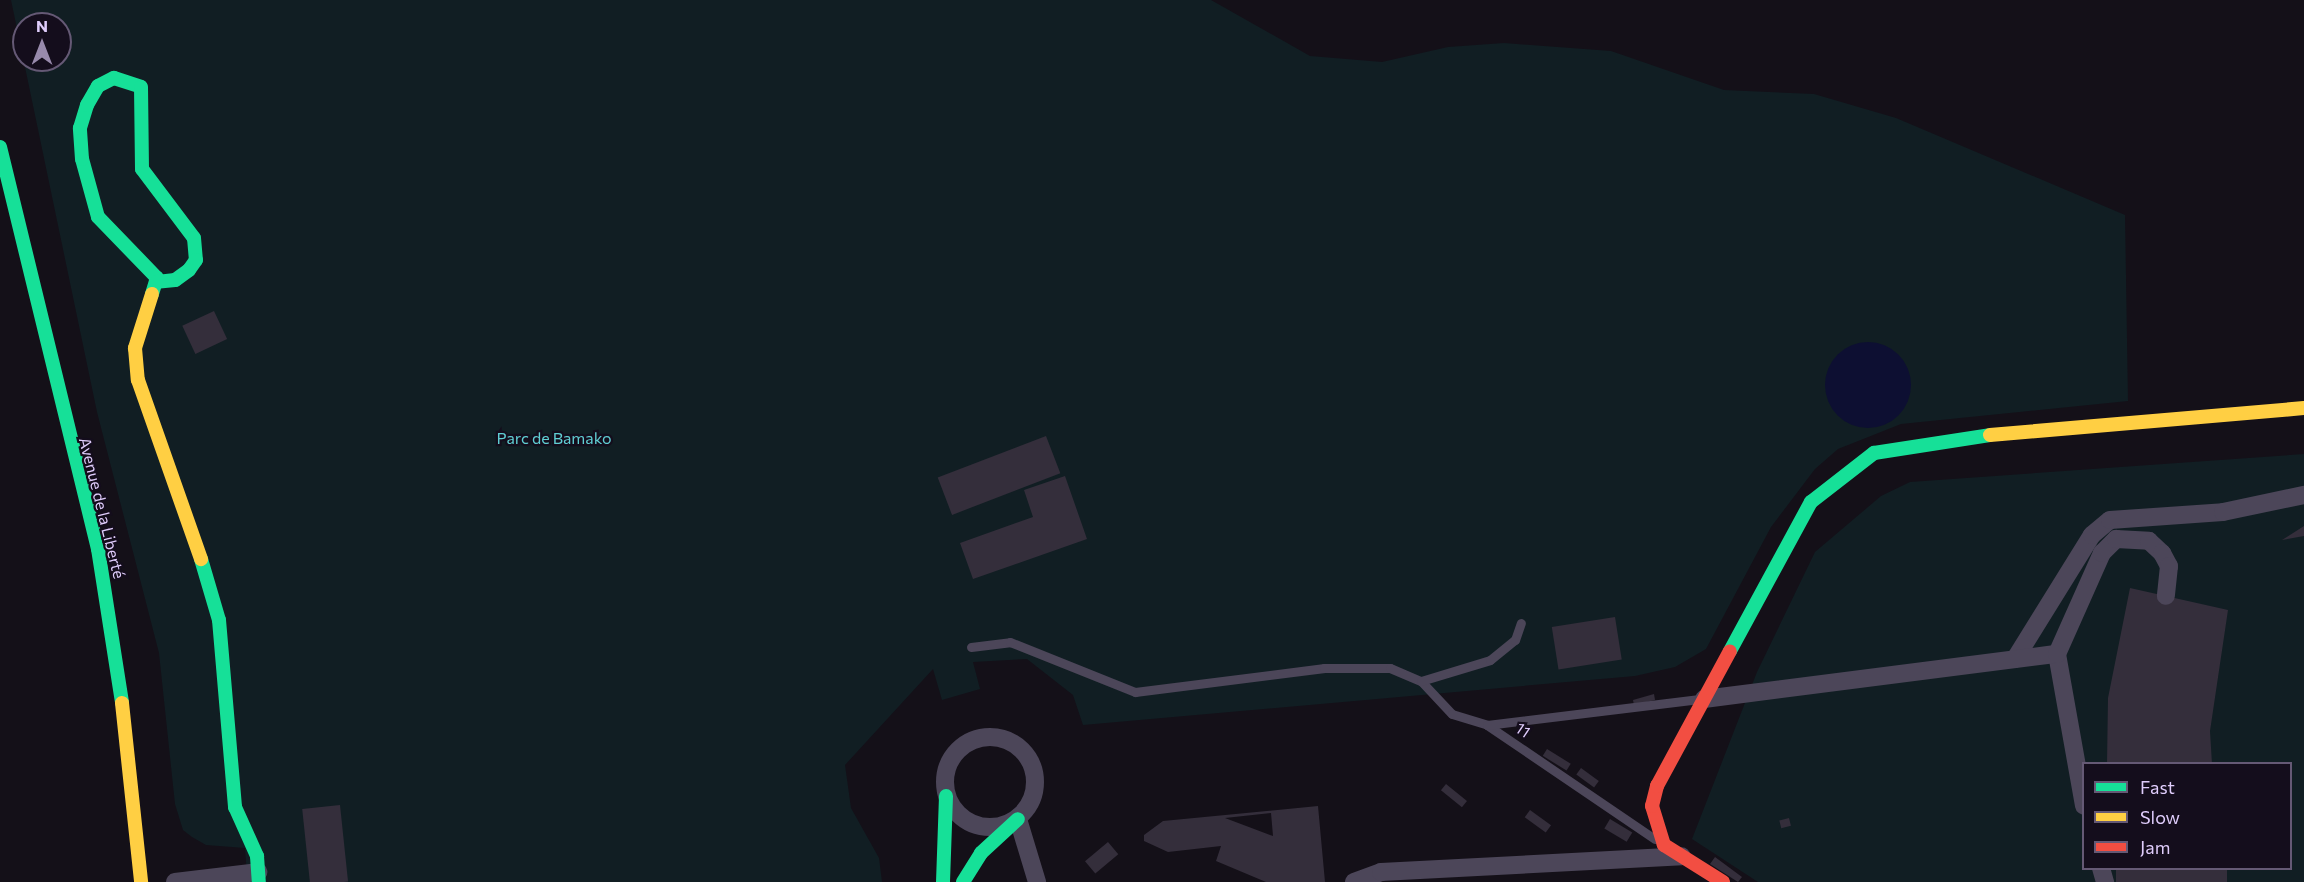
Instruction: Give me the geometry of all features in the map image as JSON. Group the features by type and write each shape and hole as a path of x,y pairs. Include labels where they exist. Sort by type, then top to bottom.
{"main road":[{"path":"114,78 141,87 142,169 194,238 196,260 189,270 175,280 157,282 98,217 82,159 80,128 87,105 98,86 114,78"},
{"name":"Avenue de la Liberté","path":"0,147 98,549 120,687 141,882"},
{"path":"157,282 135,348 138,380 210,584 219,620 235,807 257,856 259,877"},
{"path":"1664,845 1652,806 1657,786 1811,502 1874,453 1937,440 2304,408"},
{"path":"943,882 946,796"},
{"path":"963,882 981,853 1018,819"},
{"name":"11","path":"1664,845 1723,882"}],"street":[{"path":"2015,659 2092,535 2110,520 2223,512 2304,495"},
{"path":"2082,795 2057,654 2102,553 2116,539 2149,541 2162,553 2169,566 2166,596"},
{"path":"1704,699 2057,654"},
{"path":"1001,738 1024,752 1036,776 1031,803 1018,819 1002,826 968,822 946,796 947,769 962,747 1001,738"},
{"path":"1018,819 1037,882"},
{"path":"1354,882 1381,872 1682,856"},
{"path":"175,882 259,877"}],"lane":[{"path":"1421,681 1490,660 1515,640 1521,623"},
{"path":"971,647 1010,642 1135,692 1366,667 1390,668 1421,681 1452,714 1487,725"},
{"name":"11","path":"1487,725 1704,699"},
{"name":"11","path":"1487,725 1664,845"}],"green space":[{"name":"Parc de Bamako","path":"11,0 1211,0 1310,56 1382,62 1448,47 1504,43 1611,51 1724,90 1814,94 1896,118 2125,215 2128,401 1901,424 1838,449 1815,469 1771,527 1706,649 1675,667 1635,676 1083,725 1073,695 1027,659 973,662 980,689 942,700 933,669 845,765 851,808 879,858 882,882 241,882 247,875 245,848 206,845 183,830 175,804 159,653 97,412 26,72 72,72 72,12 14,12"},
{"path":"2304,454 2304,882 1758,882 1692,839 1757,672 1815,552 1881,496 1910,482"}],"shaded area":[{"path":"1868,342 1884,346 1898,355 1907,369 1911,385 1907,401 1898,415 1884,424 1868,428 1852,424 1838,415 1829,401 1825,385 1829,369 1838,355 1852,346"}],"building":[{"path":"214,311 227,339 195,354 182,326"},
{"path":"1046,436 1060,473 952,515 938,478"},
{"path":"1065,476 1087,539 973,579 960,543 1033,517 1024,490"},
{"path":"2304,526 2304,536 2282,540"},
{"path":"2130,588 2228,610 2210,731 2212,762 2107,762 2108,698"},
{"path":"1615,617 1622,659 1559,669 1552,627"},
{"path":"1654,694 1655,700 1634,705 1633,700"},
{"path":"1547,749 1571,764 1567,771 1543,756"},
{"path":"1581,768 1599,781 1594,787 1576,774"},
{"path":"1446,784 1467,801 1462,807 1441,790"},
{"path":"340,805 348,882 310,882 302,809"},
{"path":"1318,806 1325,882 1266,882 1216,861 1221,846 1168,852 1144,841 1144,835 1163,821","holes":["1271,813 1273,836 1225,818"]},
{"path":"1530,810 1551,825 1546,833 1525,817"},
{"path":"1789,818 1791,826 1781,828 1779,820"},
{"path":"1610,819 1632,832 1627,842 1604,828"},
{"path":"1108,842 1118,854 1095,874 1085,861"},
{"path":"1715,857 1742,877 1738,882 1710,864"},
{"path":"2116,870 2227,870 2227,882 2116,882"}],"traffic: fast":[{"path":"152,294 157,278 98,217 82,159 80,128 87,105 98,86 114,78 141,87 142,169 194,238 196,260 189,270 175,280 157,282"},
{"path":"0,147 98,549 122,703"},
{"path":"1730,651 1811,502 1874,453 1990,435"},
{"path":"201,559 219,620 235,807 257,856 259,882"},
{"path":"943,882 946,796"},
{"path":"963,882 981,853 1018,819"}],"traffic: slow":[{"path":"152,294 135,348 138,380 201,559"},
{"path":"1990,435 2304,408"},
{"path":"122,703 141,882"}],"traffic: jam":[{"path":"1723,882 1664,845 1652,806 1657,786 1730,651"}]}
